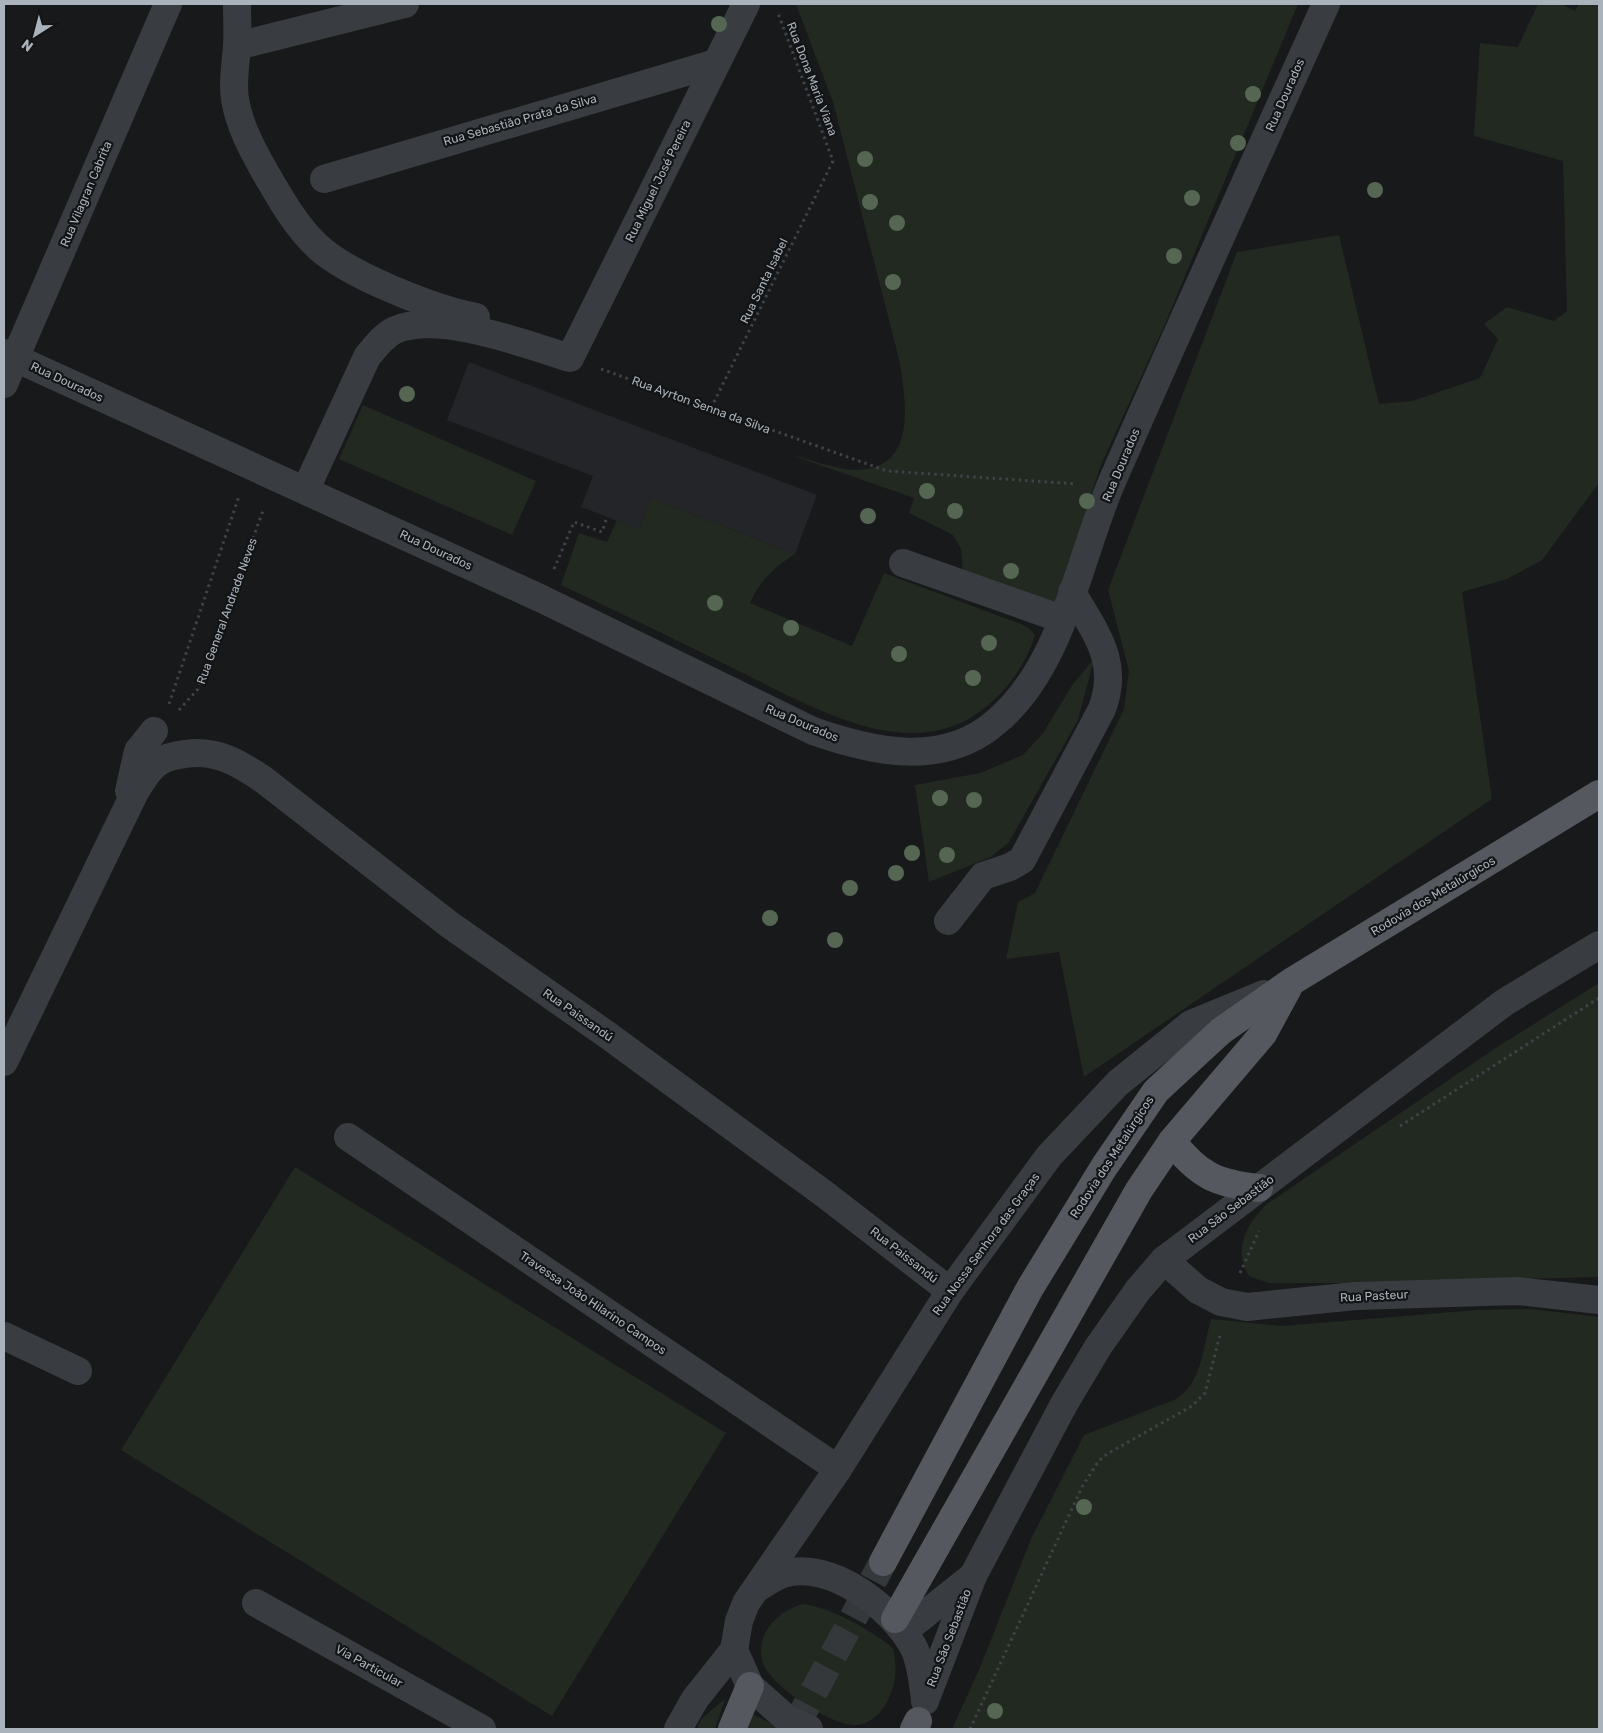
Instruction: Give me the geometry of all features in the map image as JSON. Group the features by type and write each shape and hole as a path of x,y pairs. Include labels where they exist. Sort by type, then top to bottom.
{"main road":[{"name":"Rodovia dos Metalúrgicos","path":"883,1562 1030,1288 1104,1167 1156,1091 1221,1031 1291,982 1599,794"},
{"path":"899,1625 1139,1190 1172,1141 1263,1034 1291,982"},
{"path":"1172,1141 1188,1162 1208,1177 1233,1186 1258,1188"},
{"path":"732,1729 750,1686"}],"street":[{"name":"Rua Vilagran Cabrita","path":"4,384 10,356 168,4"},
{"path":"237,4 237,46 234,78 235,98 240,120 249,144 300,227 318,247 335,259 380,283 452,311 488,320 516,323 515,341"},
{"path":"237,46 405,4"},
{"name":"Rua Miguel José Pereira","path":"570,358 746,4"},
{"name":"Rua Dourados","path":"10,356 306,489 542,599 813,731 879,750 905,753 932,751 955,745 996,723 1015,704 1029,685 1052,644 1110,486 1326,4"},
{"name":"Rua Sebastião Prata da Silva","path":"324,179 716,63"},
{"path":"306,489 367,357 393,331 420,325 450,326 515,341 570,358"},
{"path":"903,563 1062,619"},
{"path":"948,920 983,876 1010,867 1022,860 1102,709 1109,682 1106,657 1072,592"},
{"path":"4,1062 125,813 138,751 160,722"},
{"name":"Rua Paissandú","path":"125,813 148,772 160,761 176,755 200,752 222,756 245,766 450,925 606,1034 823,1193 950,1291"},
{"name":"Rua São Sebastião","path":"916,1720 974,1576 1064,1404 1098,1347 1138,1290 1164,1260 1505,1002 1599,945"},
{"name":"Rua Nossa Senhora das Graças","path":"734,1650 739,1621 746,1603 759,1587 838,1469 950,1291 1049,1156 1118,1082 1191,1024 1291,982"},
{"name":"Travessa João Hilarino Campos","path":"348,1137 838,1469"},
{"name":"Rua Pasteur","path":"1164,1260 1198,1290 1221,1302 1247,1306 1356,1296 1517,1291 1599,1300"},
{"path":"4,1336 78,1371"},
{"path":"759,1587 783,1574 804,1572 824,1574 869,1598 899,1625 915,1650 916,1720"},
{"name":"Rua São Sebastião","path":"899,1625 974,1576"},
{"name":"Via Particular","path":"256,1603 482,1729"},
{"path":"678,1729 695,1699 734,1650 750,1686 786,1718 809,1729"}],"path":[{"name":"Rua Dona Maria Viana","path":"774,4 833,161"},
{"name":"Rua Santa Isabel","path":"710,408 833,161"},
{"name":"Rua Ayrton Senna da Silva","path":"570,358 887,471 1110,486"},
{"path":"160,722 250,465"},
{"name":"Rua General Andrade Neves","path":"160,722 188,703 198,689 275,476"},
{"path":"557,562 574,522 602,532 607,517"}],"shaded area":[{"path":"796,4 1298,4 1166,322 1101,465 1054,604 963,572 961,549 953,535 909,513 914,498 791,455 851,470 877,466 891,458 899,445 904,429 905,412 899,359 833,102"},
{"path":"1538,4 1561,4 1575,11 1579,4 1599,4 1599,483 1542,560 1507,579 1462,592 1492,799 1084,1077 1059,952 1006,959 1018,902 1035,893 1124,709 1129,671 1108,590 1237,252 1339,235 1379,404 1412,401 1480,378 1498,339 1484,324 1507,307 1554,321 1567,311 1563,161 1474,136 1480,43 1518,47"},
{"path":"469,362 817,495 795,554 651,498 639,529 581,507 593,476 447,420"},
{"path":"363,405 536,481 512,535 339,459"},
{"path":"651,498 795,554 768,575 750,603 852,646 884,573 1021,624 1030,629 1035,635 1032,645 1022,665 1003,691 987,706 957,724 925,732 892,732 858,724 825,712 561,585 579,533 607,542 617,520 639,529"},
{"path":"1094,659 1078,720 1009,842 991,857 929,882 915,785 980,773 1023,755 1043,733 1073,684"},
{"path":"1599,983 1599,1277 1269,1283 1249,1276 1242,1256 1244,1237 1253,1220 1267,1204 1494,1049"},
{"path":"295,1167 726,1433 552,1716 121,1450"},
{"path":"1531,1309 1599,1317 1599,1729 952,1729 981,1665 1031,1539 1084,1435 1174,1400 1183,1393 1196,1375 1211,1319 1282,1326 1477,1310"},
{"path":"803,1604 838,1614 893,1648 895,1669 893,1688 884,1707 877,1716 868,1722 851,1725 828,1717 786,1690 766,1669 761,1649 766,1632 778,1617 786,1611"},
{"path":"725,1699 715,1729 697,1729 701,1719"},
{"path":"750,1713 782,1729 744,1729"}],"tunnel":[{"path":"794,1729 883,1562"}]}
